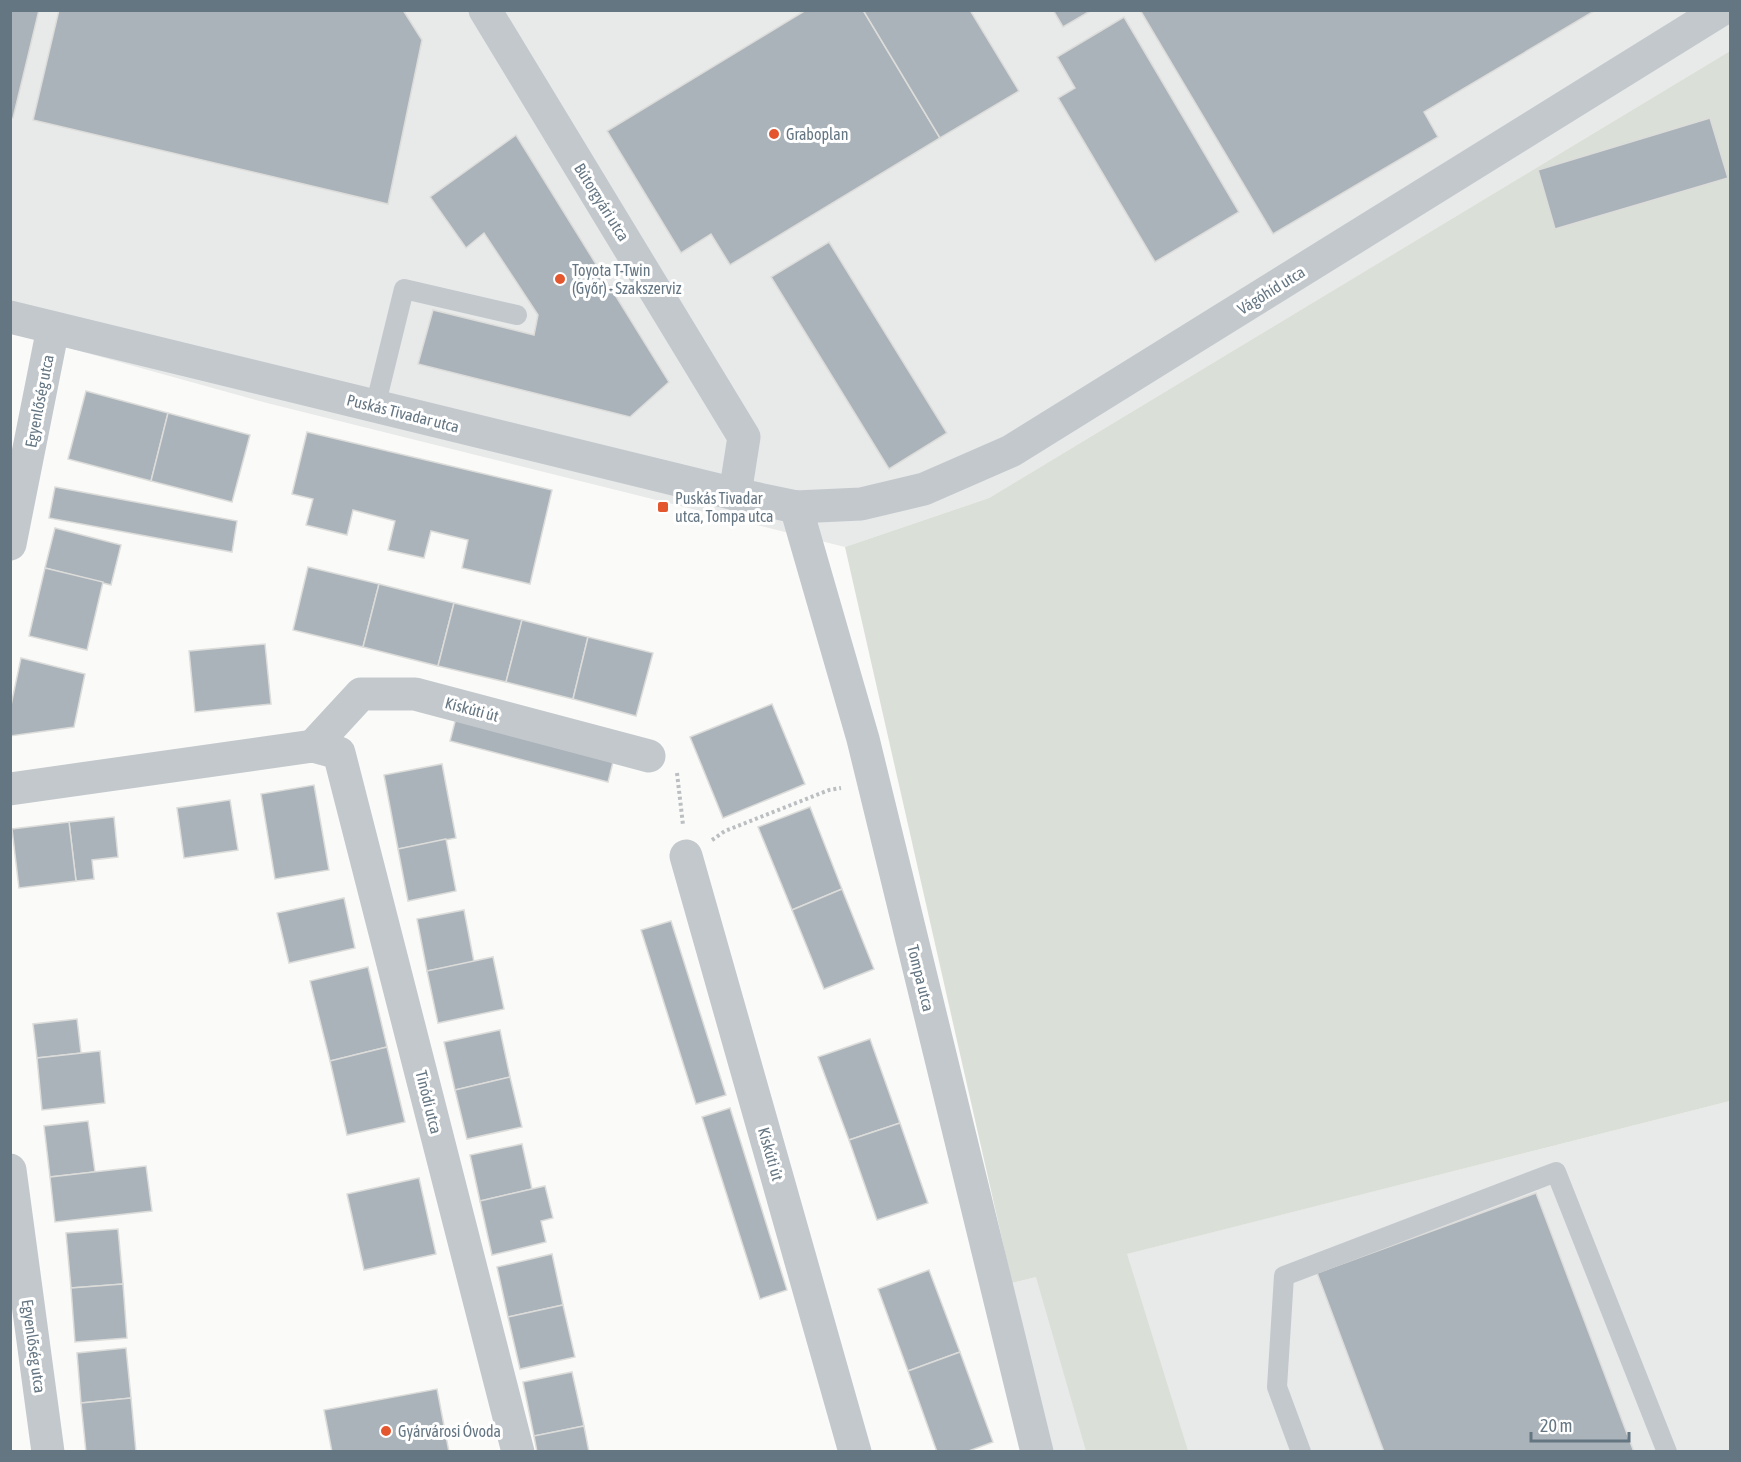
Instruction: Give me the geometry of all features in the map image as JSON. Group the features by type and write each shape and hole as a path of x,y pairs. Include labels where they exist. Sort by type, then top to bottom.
{"street":[{"name":"Bútorgyári utca","path":"485,10 744,437 735,494"},
{"name":"Vágóhíd utca","path":"796,507 861,504 924,489 1011,451 1721,10"},
{"name":"Puskás Tivadar utca","path":"10,317 796,507"},
{"name":"Egyenlőség utca","path":"10,544 53,328"},
{"name":"Tompa utca","path":"796,507 863,739 1037,1452"},
{"name":"Kiskúti út","path":"326,749 361,694 415,694 649,756"},
{"path":"10,789 326,749"},
{"name":"Tinódi utca","path":"326,749 518,1452"},
{"name":"Kiskúti út","path":"686,856 855,1452"},
{"name":"Egyenlőség utca","path":"10,1170 48,1452"}],"lane":[{"path":"375,406 404,289 518,315"},
{"path":"1301,1452 1277,1388 1284,1276 1556,1173 1667,1452"}],"path":[{"path":"649,756 676,764 686,856 725,831 829,790 873,781"}],"shaded area":[{"path":"1730,10 1730,51 989,498 845,547 267,403 11,332 10,11"},
{"path":"1730,51 1730,1101 1127,1254 1188,1451 1086,1451 1036,1277 1012,1283 845,547 989,498"},
{"path":"1730,1101 1730,1451 1050,1451 1012,1283"}],"building":[{"path":"10,10 39,10 13,118 10,118"},
{"path":"59,10 403,10 422,40 388,204 33,120"},
{"name":"Graboplan","path":"806,10 863,10 940,138 730,265 711,234 681,253 607,131"},
{"path":"863,10 970,10 1019,91 940,138"},
{"path":"1053,10 1092,10 1063,27"},
{"path":"1140,10 1596,10 1424,112 1438,137 1273,234"},
{"path":"1124,17 1239,212 1155,262 1058,98 1075,88 1057,57"},
{"path":"1710,118 1728,178 1555,229 1538,170"},
{"name":"Toyota T-Twin (Győr) - Szakszerviz","path":"516,135 669,382 630,417 418,364 433,310 534,335 538,315 484,233 466,248 430,197"},
{"path":"829,242 947,433 889,469 771,277"},
{"path":"86,391 168,413 151,481 68,459"},
{"path":"168,413 250,435 232,502 151,481"},
{"path":"307,432 552,490 530,584 462,568 468,540 431,531 424,558 388,550 395,521 353,510 347,535 306,525 313,499 292,494"},
{"path":"55,487 237,521 232,552 49,518"},
{"path":"55,528 121,545 111,585 45,568"},
{"path":"308,567 379,584 363,647 293,630"},
{"path":"45,568 103,582 87,650 29,636"},
{"path":"379,584 454,603 438,666 363,647"},
{"path":"454,603 522,620 506,682 438,666"},
{"path":"522,620 588,637 573,699 506,682"},
{"path":"588,637 653,653 636,716 573,699"},
{"path":"265,644 271,704 195,712 189,651"},
{"path":"21,658 85,674 74,727 10,736 10,710"},
{"path":"772,704 805,784 723,818 690,737"},
{"path":"456,718 614,758 608,782 450,741"},
{"path":"442,764 456,838 398,849 384,775"},
{"path":"314,785 329,870 275,879 261,794"},
{"path":"230,800 238,850 184,858 177,808"},
{"path":"810,807 842,889 792,910 758,827"},
{"path":"114,817 118,857 92,860 94,879 76,881 69,822"},
{"path":"69,822 76,881 19,888 12,829"},
{"path":"446,839 456,891 408,901 398,849"},
{"path":"842,889 874,969 824,989 792,910"},
{"path":"344,898 355,948 289,963 277,913"},
{"path":"464,910 474,962 427,971 417,919"},
{"path":"671,921 726,1095 696,1104 641,930"},
{"path":"493,957 504,1009 438,1023 427,971"},
{"path":"368,967 387,1047 330,1061 310,981"},
{"path":"77,1019 81,1053 37,1058 33,1024"},
{"path":"500,1030 510,1077 455,1090 444,1042"},
{"path":"870,1039 900,1123 849,1140 818,1057"},
{"path":"387,1047 405,1122 347,1135 330,1061"},
{"path":"100,1051 105,1103 42,1110 37,1058"},
{"path":"510,1077 522,1127 467,1139 455,1090"},
{"path":"730,1108 787,1290 760,1299 702,1117"},
{"path":"88,1121 95,1172 50,1177 44,1126"},
{"path":"900,1123 928,1203 877,1220 849,1140"},
{"path":"522,1144 532,1189 480,1201 470,1155"},
{"path":"146,1166 152,1211 55,1222 50,1177"},
{"path":"419,1178 436,1254 364,1270 347,1194"},
{"path":"545,1186 553,1218 541,1221 546,1242 492,1255 480,1201"},
{"path":"1536,1193 1634,1452 1384,1452 1317,1273"},
{"path":"118,1229 123,1284 71,1288 66,1233"},
{"path":"552,1254 563,1305 508,1317 497,1267"},
{"path":"929,1270 960,1352 908,1371 878,1289"},
{"path":"123,1284 127,1338 75,1342 71,1288"},
{"path":"563,1305 575,1357 520,1369 508,1317"},
{"path":"126,1348 131,1398 81,1403 77,1353"},
{"path":"960,1352 993,1442 966,1452 937,1452 908,1371"},
{"path":"572,1372 584,1426 534,1436 523,1382"},
{"name":"Gyárvárosi Óvoda","path":"437,1389 449,1452 332,1452 324,1410"},
{"path":"131,1398 136,1452 86,1452 81,1403"},
{"path":"584,1426 589,1452 537,1452 534,1436"}],"place":[{"name":"Graboplan","path":"774,134"},
{"name":"Toyota T-Twin (Győr) - Szakszerviz","path":"560,279"},
{"name":"Puskás Tivadar utca, Tompa utca","path":"663,507"},
{"name":"Gyárvárosi Óvoda","path":"386,1431"}]}
